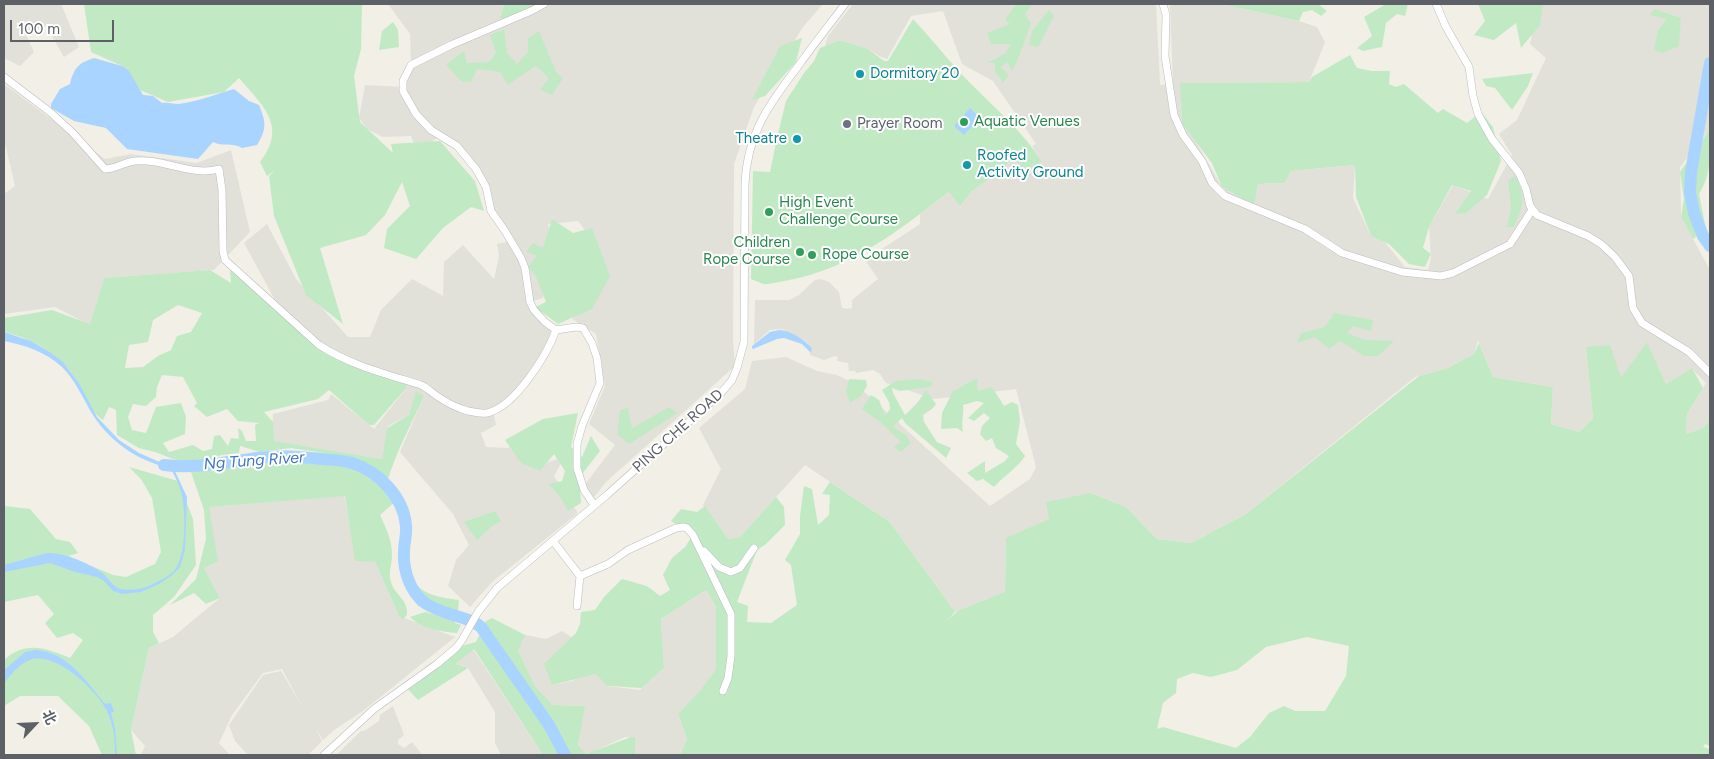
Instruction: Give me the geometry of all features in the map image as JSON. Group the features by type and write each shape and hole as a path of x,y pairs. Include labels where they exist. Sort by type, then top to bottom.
{"street":[{"path":"544,4 451,45 411,66 403,80 402,91 416,114 430,130 457,146 476,169 486,186 491,211 521,258 525,268 530,302 534,310 556,330 576,327 583,328 592,343 597,358 600,383 582,426 577,444 577,468 584,490 594,505"},
{"name":"PING CHE ROAD","path":"324,755 374,710 437,664 456,647 478,612 497,588 594,505 728,385 735,374 741,358 744,342 745,184 747,158 751,144 773,98 845,4"},
{"path":"1163,4 1166,15 1165,56 1174,115 1183,135 1202,161 1212,183 1226,196 1305,229 1347,255 1402,272 1441,276 1453,273 1510,244 1532,210"},
{"path":"1436,4 1446,27 1469,67 1473,96 1478,114 1492,139 1519,173 1532,210 1537,215 1588,236 1601,244 1629,276 1632,308 1642,323 1689,352 1710,373"},
{"path":"4,77 50,112 73,133 105,168 115,169 135,161 159,162 211,172 219,169 222,190 222,251 226,260 319,344 332,353 372,370 426,387 450,404 482,414 496,409 516,394 544,358 556,330"},
{"path":"580,576 608,564 628,550 676,528 683,527 690,530 699,545 731,614 731,656 728,678 723,691"},
{"path":"552,541 580,576 577,606"},
{"path":"699,545 719,567 730,572 740,568 754,548"}],"shaded area":[{"path":"4,4 61,4 79,47 64,57 46,26 26,35 34,52 20,66 4,58"},
{"path":"388,4 504,4 500,16 512,19 538,7 537,4 823,4 803,27 754,107 734,164 733,340 735,366 606,482 591,501 583,487 615,445 589,424 605,386 596,334 572,319 606,281 594,242 578,221 548,224 553,251 543,298 530,302 534,316 551,330 543,358 512,399 493,411 496,425 481,433 486,447 508,448 518,442 538,466 565,456 554,476 578,513 492,582 470,607 448,586 456,560 469,545 453,514 400,452 424,396 409,415 388,426 382,459 272,441 273,414 328,400 331,394 374,429 407,387 322,347 275,300 244,243 267,224 296,279 348,337 370,337 381,310 412,279 443,296 444,262 463,245 494,279 499,256 497,244 511,241 491,211 487,191 459,148 441,136 426,145 414,144 411,136 383,137 367,129 359,118 365,85 403,87 411,66 410,34"},
{"path":"853,4 1156,4 1160,85 1173,84 1170,4 1221,4 1299,21 1317,27 1325,42 1309,82 1181,83 1182,124 1196,142 1222,187 1253,204 1258,184 1285,183 1291,171 1355,165 1353,198 1371,236 1384,241 1405,267 1428,270 1431,258 1429,227 1453,185 1488,199 1512,155 1499,134 1517,120 1546,58 1530,44 1539,4 1710,4 1710,129 1680,167 1681,217 1710,270 1710,420 1703,428 1686,434 1687,414 1706,383 1692,369 1666,384 1647,343 1621,377 1586,347 1593,418 1579,432 1551,424 1553,387 1493,377 1478,340 1474,354 1448,368 1415,377 1246,514 1191,543 1157,539 1126,507 1091,493 1049,519 1006,539 1005,597 955,612 890,522 805,465 740,537 728,539 703,505 721,469 699,428 745,389 752,361 786,357 817,371 837,375 857,385 990,506 1030,479 1036,467 1016,389 934,399 886,383 880,374 873,370 856,373 855,371 849,371 848,363 837,361 838,357 835,356 824,360 810,355 812,348 805,341 782,329 770,330 754,344 755,300 789,300 799,295 815,280 821,279 829,282 839,292 842,308 852,308 852,300 878,279 865,260 920,224 920,214 949,192 961,205 972,191 1002,170 1014,158 1023,169 1042,162 1032,146 1036,144 993,81 962,64 943,11 911,16 887,59 868,49 840,40 825,46 828,36"},
{"path":"4,84 105,159 131,154 197,163 231,150 250,232 214,270 104,278 90,325 55,307 4,314 4,194 15,186 4,139"},
{"path":"344,494 356,559 375,562 399,616 455,637 363,711 334,730 323,740 316,729 322,741 308,755 248,755 235,741 229,725 263,675 281,671 303,708 282,669 263,673 232,715 219,743 230,755 141,755 145,746 131,730 149,648 173,637 220,598 204,568 217,561 208,507"},
{"path":"706,590 716,607 716,669 693,702 678,714 687,739 680,755 635,755 635,738 625,737 586,755 578,745 584,706 553,705 535,686 518,650 521,634 546,639 562,631 573,638 552,685 597,674 607,686 640,690 664,668 661,619"},
{"path":"473,649 543,755 501,755 495,743 495,712 468,668 456,664"},
{"path":"393,706 404,735 398,740 398,744 404,748 412,742 421,753 420,755 336,755 361,731 379,721 380,715"}],"green space":[{"path":"84,4 362,4 361,49 354,76 360,122 393,153 391,144 440,141 475,181 484,211 471,207 443,228 416,259 384,248 387,229 410,206 402,182 385,215 366,235 320,248 343,324 306,295 274,216 269,176 275,170 267,176 260,162 272,138 272,127 264,107 239,78 224,92 168,102 140,90 122,66 91,52"},
{"path":"504,4 537,4 538,7 512,19 500,18"},
{"path":"1016,4 1033,4 1025,14 1031,24 1012,71 1007,62 1001,67 1009,75 1003,83 995,71 995,63 987,63 1006,53 1011,44 991,44 987,33 1010,24 1005,20"},
{"path":"1221,4 1318,4 1327,11 1321,16 1312,10 1303,12 1299,21"},
{"path":"1386,4 1408,4 1405,16 1397,14 1386,23 1382,47 1363,51 1357,48 1372,36 1364,17"},
{"path":"1478,4 1543,4 1540,25 1521,48 1516,23 1494,40 1474,35 1485,21"},
{"path":"1654,9 1681,18 1679,46 1662,53 1654,50 1658,30 1667,19 1650,15"},
{"path":"1049,10 1054,16 1038,47 1029,45 1032,31"},
{"path":"913,19 964,77 1018,131 1042,162 1026,170 1013,158 1002,170 972,191 960,206 949,192 885,239 832,267 802,277 768,284 751,279 753,171 770,172 786,101 814,61 820,48 840,40 868,49 884,61 888,61"},
{"path":"393,22 398,30 399,47 379,50 382,31"},
{"path":"504,29 507,53 517,64 528,52 528,38 539,31 556,72 563,78 552,95 540,90 549,78 536,66 508,85 500,72 477,69 471,82 462,82 446,65 464,51 467,63 490,62 496,52 490,35"},
{"path":"802,38 796,62 765,96 752,100 780,46"},
{"path":"1350,55 1357,68 1372,71 1390,71 1389,84 1396,87 1404,84 1438,113 1443,109 1467,123 1481,112 1493,127 1501,161 1487,195 1466,213 1455,214 1471,191 1452,185 1429,227 1423,248 1431,254 1425,267 1409,264 1389,244 1371,236 1356,197 1355,165 1291,171 1285,183 1258,184 1254,205 1222,187 1212,163 1182,124 1180,83 1309,82 1312,77"},
{"path":"1533,73 1528,86 1512,110 1495,88 1486,86 1482,79"},
{"path":"1710,129 1708,171 1699,194 1706,229 1693,239 1681,217 1684,199 1680,172"},
{"path":"1514,176 1518,178 1522,193 1522,203 1514,227 1507,227 1511,207 1508,181"},
{"path":"552,219 573,233 592,228 610,276 592,309 558,324 535,307 546,302 536,276 528,267 537,256 526,252 533,243 543,248"},
{"path":"237,266 329,351 405,380 407,387 374,425 369,425 329,390 318,399 264,412 273,422 274,441 382,459 387,428 409,415 416,391 424,396 400,447 388,479 369,464 325,453 291,448 260,452 240,446 239,453 221,455 204,461 188,462 139,448 117,435 116,410 109,407 103,420 95,413 74,376 58,358 27,339 4,332 4,318 52,310 90,324 104,278 210,270 231,283 230,270","holes":["178,305 202,313 191,332 177,336 171,350 158,356 143,367 125,368 129,345 148,342 153,320","162,375 183,377 197,403 194,406 207,417 227,409 238,421 259,423 255,425 256,441 246,441 242,431 238,428 239,439 231,438 228,446 220,435 214,436 212,449 203,451 193,445 169,452 163,443 185,434 186,417 181,403 156,407 146,433 132,430 128,417 133,404 146,406 156,397 157,387"]},
{"path":"1334,313 1373,320 1371,331 1353,326 1347,333 1365,340 1394,341 1378,356 1364,356 1340,341 1329,349 1315,337 1297,343 1301,333 1325,327"},
{"path":"1647,342 1666,384 1692,368 1703,388 1687,414 1686,434 1703,428 1710,420 1710,733 1708,737 1710,735 1710,746 1705,744 1703,747 1710,749 1710,755 680,755 687,739 678,714 700,691 716,669 716,607 706,590 661,619 664,668 642,688 607,686 596,674 552,685 544,664 576,633 580,624 581,612 595,610 604,597 622,579 647,586 660,596 670,590 663,575 672,558 685,547 693,535 671,521 681,509 697,512 705,506 728,539 740,537 776,497 784,507 785,525 766,544 757,550 737,602 748,606 747,622 771,623 797,605 791,565 785,560 800,534 804,486 812,489 818,525 829,515 830,495 822,494 830,482 890,522 955,612 946,621 958,611 1005,592 1006,538 1049,519 1046,502 1091,493 1126,507 1157,539 1191,543 1246,514 1419,376 1448,368 1474,354 1479,343 1493,377 1553,387 1551,424 1579,432 1593,418 1586,347 1610,345 1621,377","holes":["1307,637 1349,646 1346,676 1325,711 1295,711 1284,706 1269,713 1250,737 1236,748 1163,727 1157,729 1163,703 1176,693 1177,679 1193,673 1211,677 1237,670 1266,647"]},
{"path":"849,379 866,380 867,386 861,396 850,403 846,391"},
{"path":"915,379 931,381 933,384 929,387 900,391 892,388 893,393 905,415 918,402 926,390 936,404 923,415 924,422 937,442 951,448 946,458 905,423 902,418 893,427 905,434 911,443 901,452 894,447 901,442 880,422 862,409 871,395 879,400 885,416 890,409 889,402 882,390 896,381"},
{"path":"978,379 977,386 979,391 992,387 1004,406 1012,402 1018,405 1020,421 1016,444 1025,456 994,487 983,479 977,481 967,473 985,461 985,473 1005,461 1009,456 996,448 992,438 986,441 980,434 982,426 990,418 984,413 974,421 968,418 984,403 977,401 963,405 963,432 957,428 941,429 942,413 953,391"},
{"path":"669,407 677,413 629,444 617,434 620,410 628,408 632,428"},
{"path":"578,413 571,447 582,457 591,436 600,451 579,478 581,503 568,511 560,497 549,484 562,481 565,471 554,454 540,471 521,463 505,440 543,419"},
{"path":"281,456 315,457 347,462 362,467 387,486 397,500 380,515 391,544 391,582 407,609 407,615 403,619 399,616 375,562 355,561 345,496 209,507 218,561 204,568 220,598 206,604 194,593 170,605 196,579 206,539 204,510 189,466 206,466"},
{"path":"129,467 178,481 193,519 196,565 174,597 153,615 153,632 159,643 149,648 131,730 136,755 102,755 89,726 58,696 20,696 4,706 4,660 20,650 28,648 45,649 70,658 83,640 73,633 57,638 45,623 54,614 38,595 4,602 4,506 30,509 56,539 70,542 78,553 68,556 113,575 126,577 155,564 161,552 152,498 141,479"},
{"path":"495,511 501,521 491,527 477,540 464,522"},
{"path":"404,541 410,543 410,569 413,579 418,586 433,595 459,600 458,611 441,608 435,611 418,606 410,592 404,574 402,556"},
{"path":"425,612 455,620 455,623 461,625 457,633 425,627 410,617"},
{"path":"492,618 525,635 518,650 535,686 553,705 585,706 578,745 586,754 635,737 635,755 543,755 474,649 456,664 468,668 418,700 404,685 428,665 457,647 476,642 486,621"}],"water":[{"path":"94,58 122,66 129,71 143,95 153,96 162,103 185,103 234,89 249,101 259,105 263,116 264,130 257,145 242,148 235,145 213,142 198,159 127,149 106,128 74,121 51,108 51,104 60,89 70,84 73,74 78,67"},
{"path":"970,108 980,118 964,135 954,126"},
{"path":"780,330 789,332 802,339 812,348 811,353 802,344 784,338 752,348 770,332"},
{"path":"4,332 31,341 63,362 79,383 97,417 119,440 139,453 157,461 180,466 173,467 187,497 185,550 180,567 159,584 141,592 122,594 113,591 104,581 97,577 50,563 4,572 4,565 53,553 68,556 89,565 101,572 118,588 135,590 143,588 170,575 174,571 181,555 184,521 183,500 170,467 141,458 126,449 107,433 96,419 75,383 62,367 49,357 35,350 4,341"},
{"path":"35,650 57,656 66,662 75,669 105,704 111,703 114,711 111,713 115,728 117,755 115,755 112,724 103,704 86,684 63,667 51,661 30,660 12,673 4,683 4,670 25,652"}],"waterway":[{"path":"1710,63 1691,172 1690,193 1694,213 1703,236 1710,246"},
{"name":"Ng Tung River","path":"164,465 199,466 266,457 290,457 344,461 371,472 395,495 404,515 406,529 404,559 408,580 415,593 430,606 442,612 462,617 481,627 549,725 565,755"}],"place":[{"name":"Dormitory 20","path":"860,74"},
{"name":"Aquatic Venues","path":"964,122"},
{"name":"Prayer Room","path":"847,124"},
{"name":"Theatre","path":"797,139"},
{"name":"Roofed Activity Ground","path":"967,165"},
{"name":"High Event Challenge Course","path":"769,212"},
{"name":"Children Rope Course","path":"800,252"},
{"name":"Rope Course","path":"812,255"}]}
